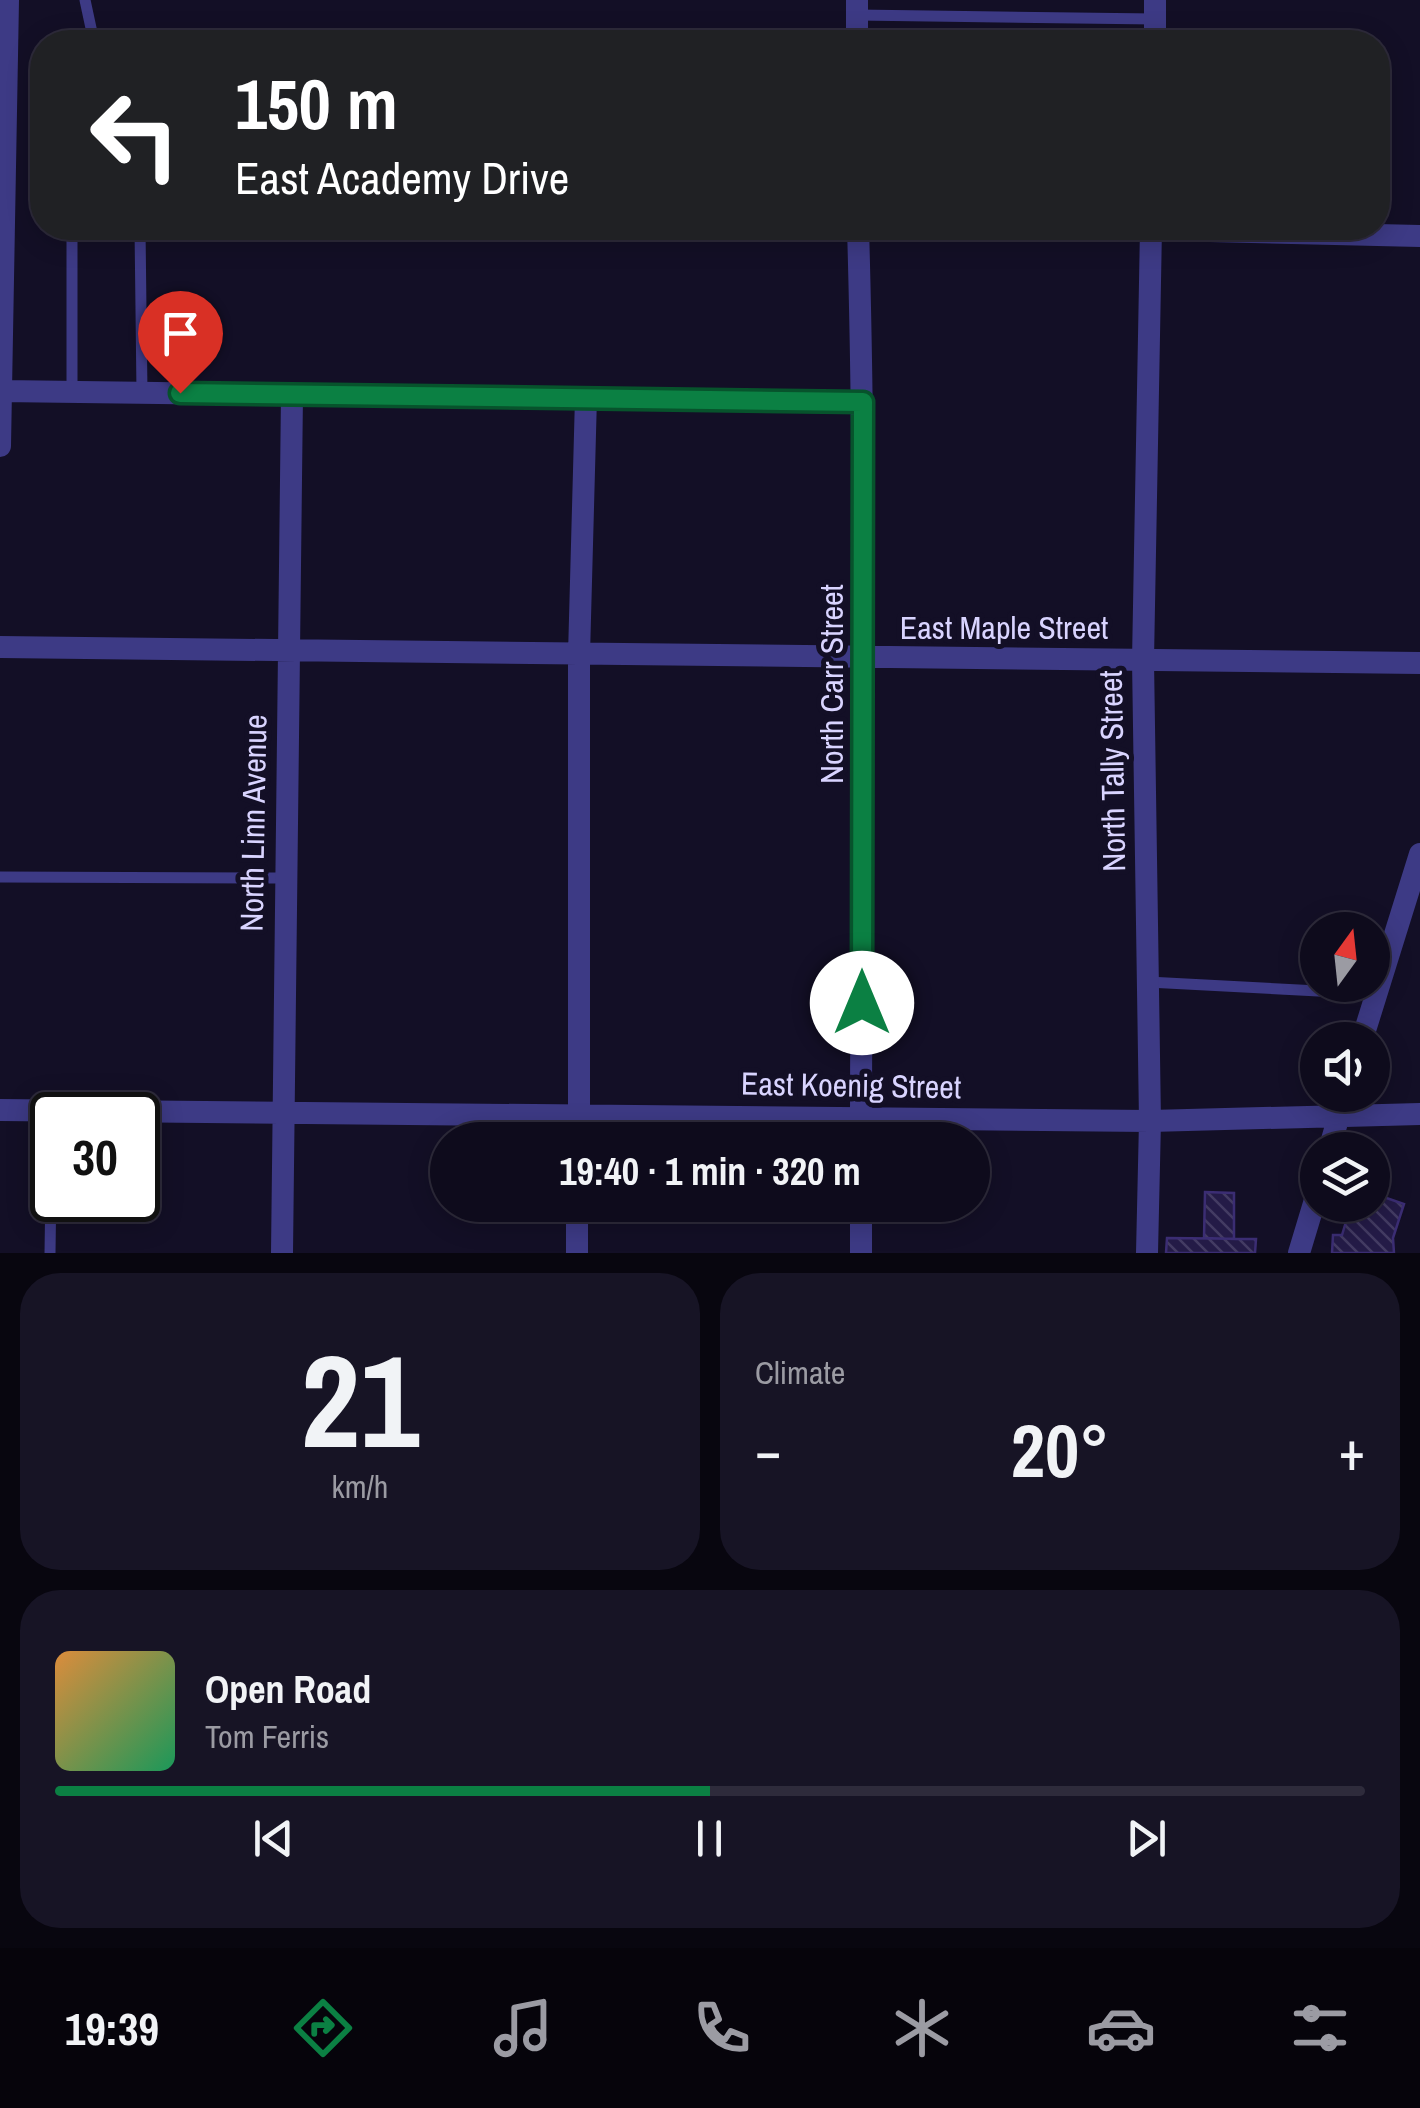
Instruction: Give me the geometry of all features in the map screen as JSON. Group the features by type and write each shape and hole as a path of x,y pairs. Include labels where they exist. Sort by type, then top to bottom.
{"street":[{"path":"0,446 8,0"},
{"path":"1390,235 1420,236"},
{"name":"North Carr Street","path":"858,240 864,659 861,1122"},
{"name":"North Tally Street","path":"1147,1253 1150,1122 1143,660 1151,240"},
{"path":"1,392 863,402"},
{"name":"North Linn Avenue","path":"282,1253 292,394"},
{"path":"579,1122 579,655 586,397"},
{"name":"East Maple Street","path":"0,647 1420,664"},
{"path":"1390,949 1420,854"},
{"name":"East Koenig Street","path":"990,1126 1150,1122 1300,1109"},
{"name":"East Koenig Street","path":"0,1110 30,1110"},
{"name":"East Koenig Street","path":"160,1111 579,1114 729,1122"},
{"name":"East Koenig Street","path":"1390,1111 1420,1114"},
{"path":"577,1253 578,1222"},
{"path":"861,1222 861,1253"},
{"path":"1300,1253 1309,1222"}],"lane":[{"path":"84,0 91,30"},
{"path":"856,7 1155,9"},
{"path":"72,240 72,392"},
{"path":"140,240 142,392"},
{"path":"0,877 285,878"},
{"path":"1148,982 1300,990"},
{"path":"50,1222 50,1253"}],"building":[{"path":"1205,1192 1234,1193 1234,1239 1204,1238"},
{"path":"1390,1199 1404,1204 1393,1238 1394,1253 1332,1253 1333,1235 1342,1235 1346,1222 1390,1222"},
{"path":"1167,1238 1256,1239 1255,1253 1166,1253"}],"route":[{"path":"180,393 863,402 862,1003"}]}
